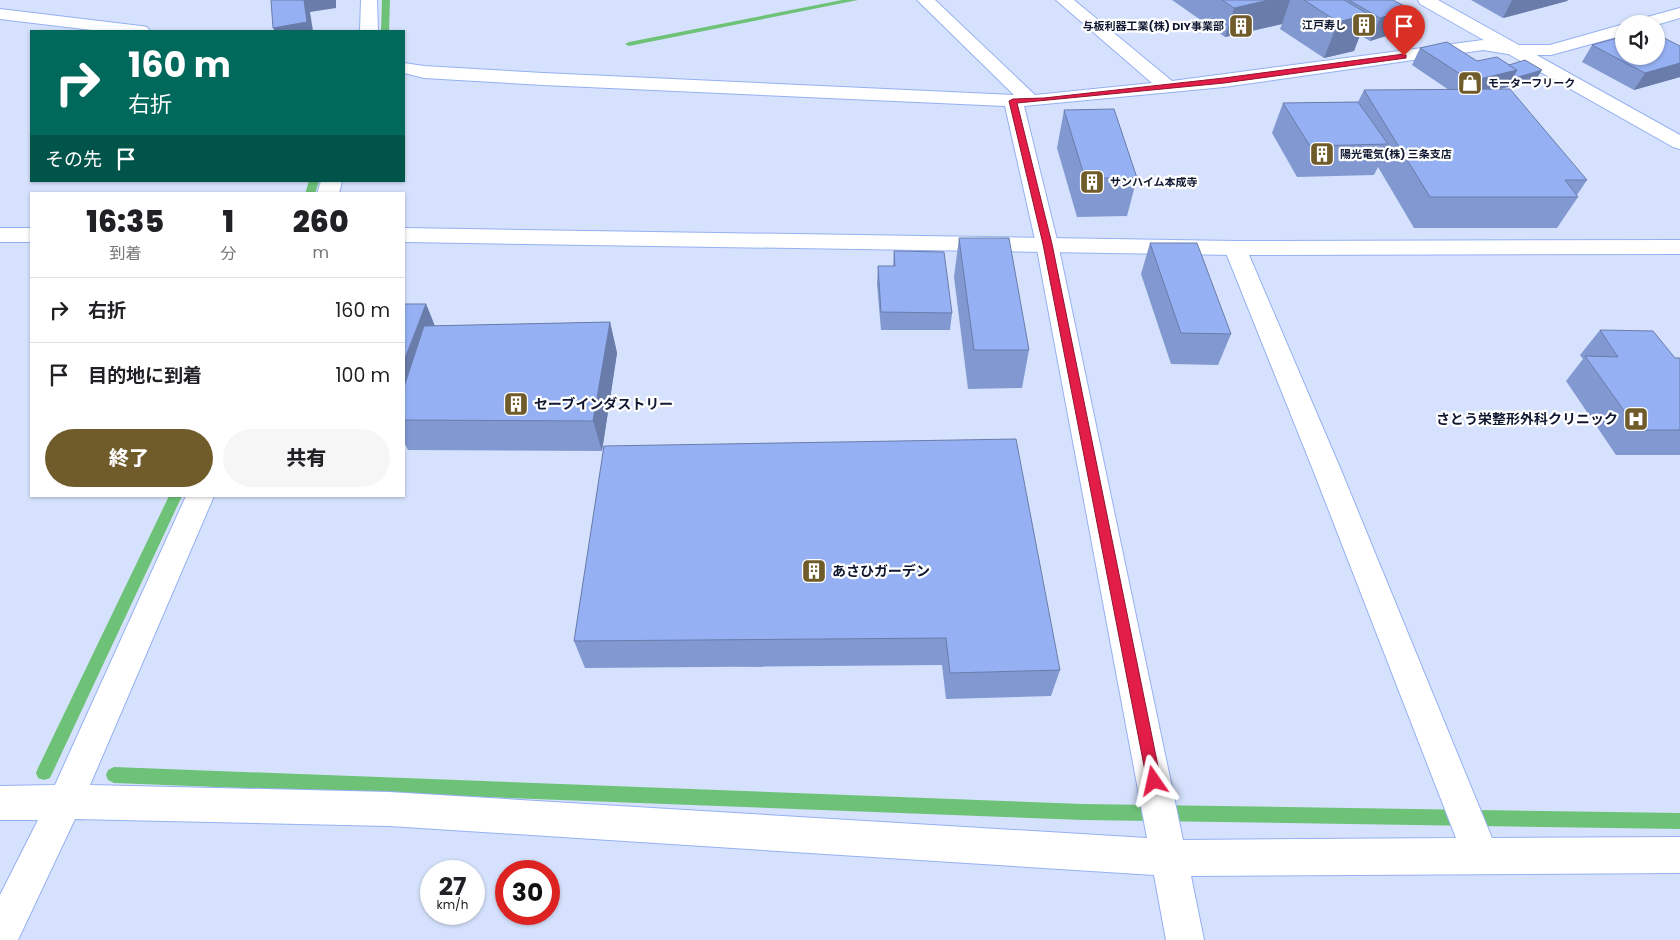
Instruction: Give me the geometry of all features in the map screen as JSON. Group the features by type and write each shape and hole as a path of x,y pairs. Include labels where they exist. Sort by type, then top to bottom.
{"street":[{"path":"369,0 369,30"},
{"path":"925,0 1022,101 1047,244 1185,940"},
{"path":"1064,0 1168,87"},
{"path":"1426,0 1680,143"},
{"path":"1665,17 1680,13"},
{"path":"0,14 133,30"},
{"path":"405,68 424,72 543,79 1022,101 1168,87 1483,45 1514,50 1551,50 1615,32"},
{"path":"0,235 30,235"},
{"path":"405,235 1234,248 1680,246"},
{"path":"1234,248 1328,470 1482,856"},
{"path":"0,935 65,802 200,497"},
{"path":"0,803 65,802 389,809 1170,858 1680,855"}],"building":[{"path":"271,0 304,0 307,22 273,28"},
{"path":"1222,0 1269,0 1234,8"},
{"path":"1304,0 1344,0 1368,14 1338,22"},
{"path":"1349,0 1393,0 1410,9 1380,18"},
{"path":"1665,38 1680,46 1680,63 1645,73 1630,65 1665,65"},
{"path":"1615,39 1615,57 1592,45"},
{"path":"1447,42 1477,61 1497,57 1517,70 1471,81 1420,48"},
{"path":"1525,60 1542,70 1513,77 1517,70 1509,65"},
{"path":"1510,89 1587,180 1565,180 1578,197 1430,197 1364,90"},
{"path":"1358,102 1388,144 1310,146 1283,103"},
{"path":"1114,109 1137,178 1085,178 1064,110"},
{"path":"959,238 1009,238 1029,350 974,350"},
{"path":"1150,243 1197,243 1231,334 1181,333"},
{"path":"894,251 944,252 952,313 881,312 878,266 895,266"},
{"path":"405,304 426,304 405,358"},
{"name":"セーブインダストリー","path":"610,322 593,421 405,420 405,384 424,326"},
{"path":"1600,330 1653,331 1675,358 1680,358 1680,430 1638,430 1585,356 1618,357"},
{"name":"あさひガーデン","path":"1016,439 1060,670 950,673 946,638 574,641 604,446"}],"waterway":[{"path":"385,30 386,0"},
{"path":"629,44 854,0"},
{"path":"311,192 314,182"},
{"path":"44,773 176,497"},
{"path":"114,775 1083,812 1680,821"}],"place":[{"name":"江戸寿し","path":"1364,25"},
{"name":"与板利器工業(株) DIY事業部","path":"1241,26"},
{"name":"モーターフリーク","path":"1470,83"},
{"name":"陽光電気(株) 三条支店","path":"1322,154"},
{"name":"サンハイム本成寺","path":"1092,182"},
{"name":"セーブインダストリー","path":"516,404"},
{"name":"さとう栄整形外科クリニック","path":"1636,419"},
{"name":"あさひガーデン","path":"814,571"}],"route":[{"path":"1154,781 1047,244 1013,101 1044,100 1224,81 1404,56"}]}
